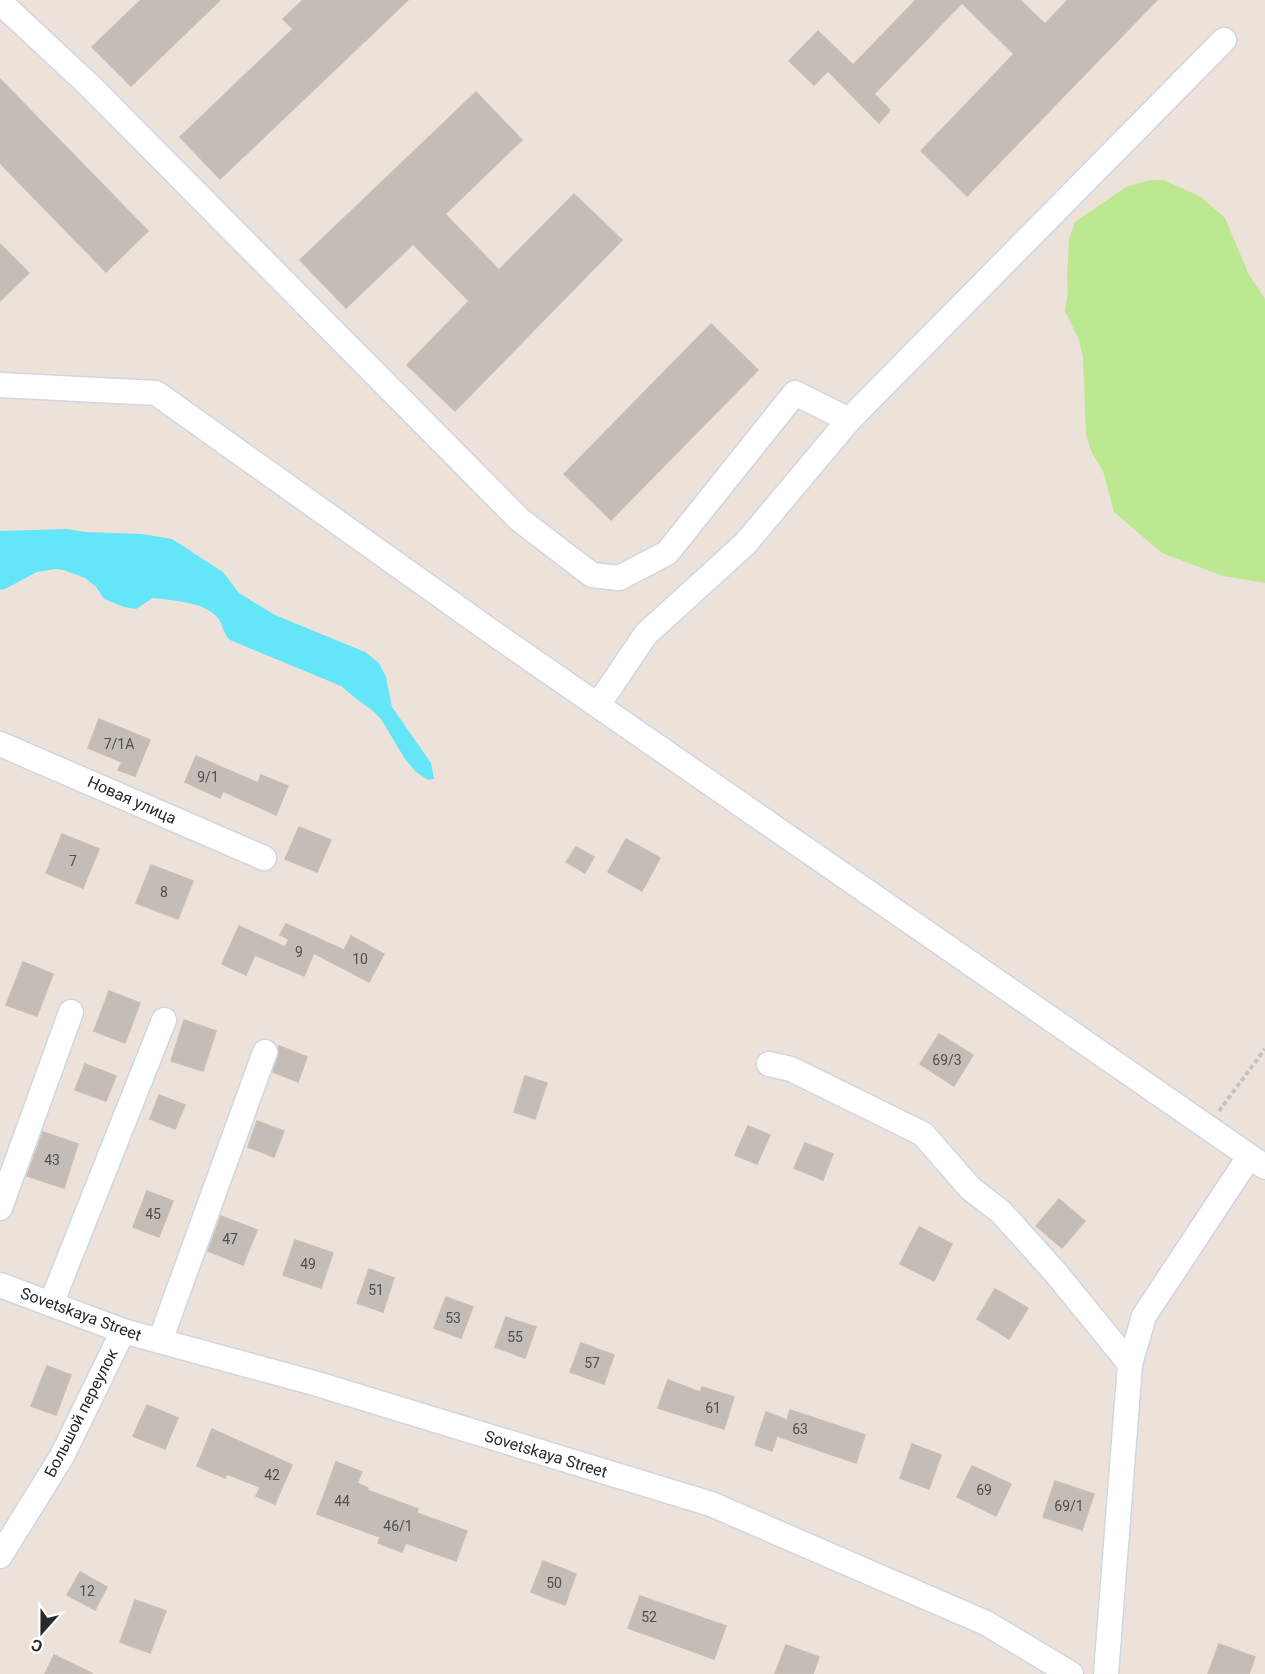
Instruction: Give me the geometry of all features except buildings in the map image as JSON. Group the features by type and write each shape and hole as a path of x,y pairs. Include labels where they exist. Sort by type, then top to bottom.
{"street":[{"path":"0,2 90,87 520,520 592,575 619,578 667,554 795,393 849,420"},
{"path":"598,705 646,634 746,544 849,420 1224,40"},
{"path":"0,384 156,393 496,635 1257,1162 1144,1316 1130,1364 1106,1674"},
{"name":"Новая улица","path":"0,744 264,858"},
{"path":"0,1208 71,1012"},
{"path":"51,1304 164,1020"},
{"path":"160,1341 265,1052"},
{"path":"769,1064 791,1069 923,1134 970,1188 1001,1212 1130,1364"},
{"name":"Sovetskaya Street","path":"0,1285 123,1331 314,1383 711,1504 986,1623 1071,1674"},
{"name":"Большой переулок","path":"0,1556 62,1456 123,1331"}],"path":[{"path":"1207,1128 1265,1049"}],"green space":[{"path":"1149,180 1164,180 1201,197 1225,218 1249,275 1265,299 1265,583 1223,576 1162,553 1114,512 1103,471 1091,451 1086,434 1083,358 1079,340 1065,311 1068,291 1069,239 1075,222 1126,187"}],"water":[{"path":"67,529 142,534 172,539 223,572 239,593 275,615 365,652 379,663 386,677 392,707 431,763 434,779 428,780 416,772 405,759 381,719 341,686 230,640 219,619 210,611 186,602 153,598 136,609 124,607 104,599 96,587 85,578 55,569 37,572 0,590 0,531"}]}
